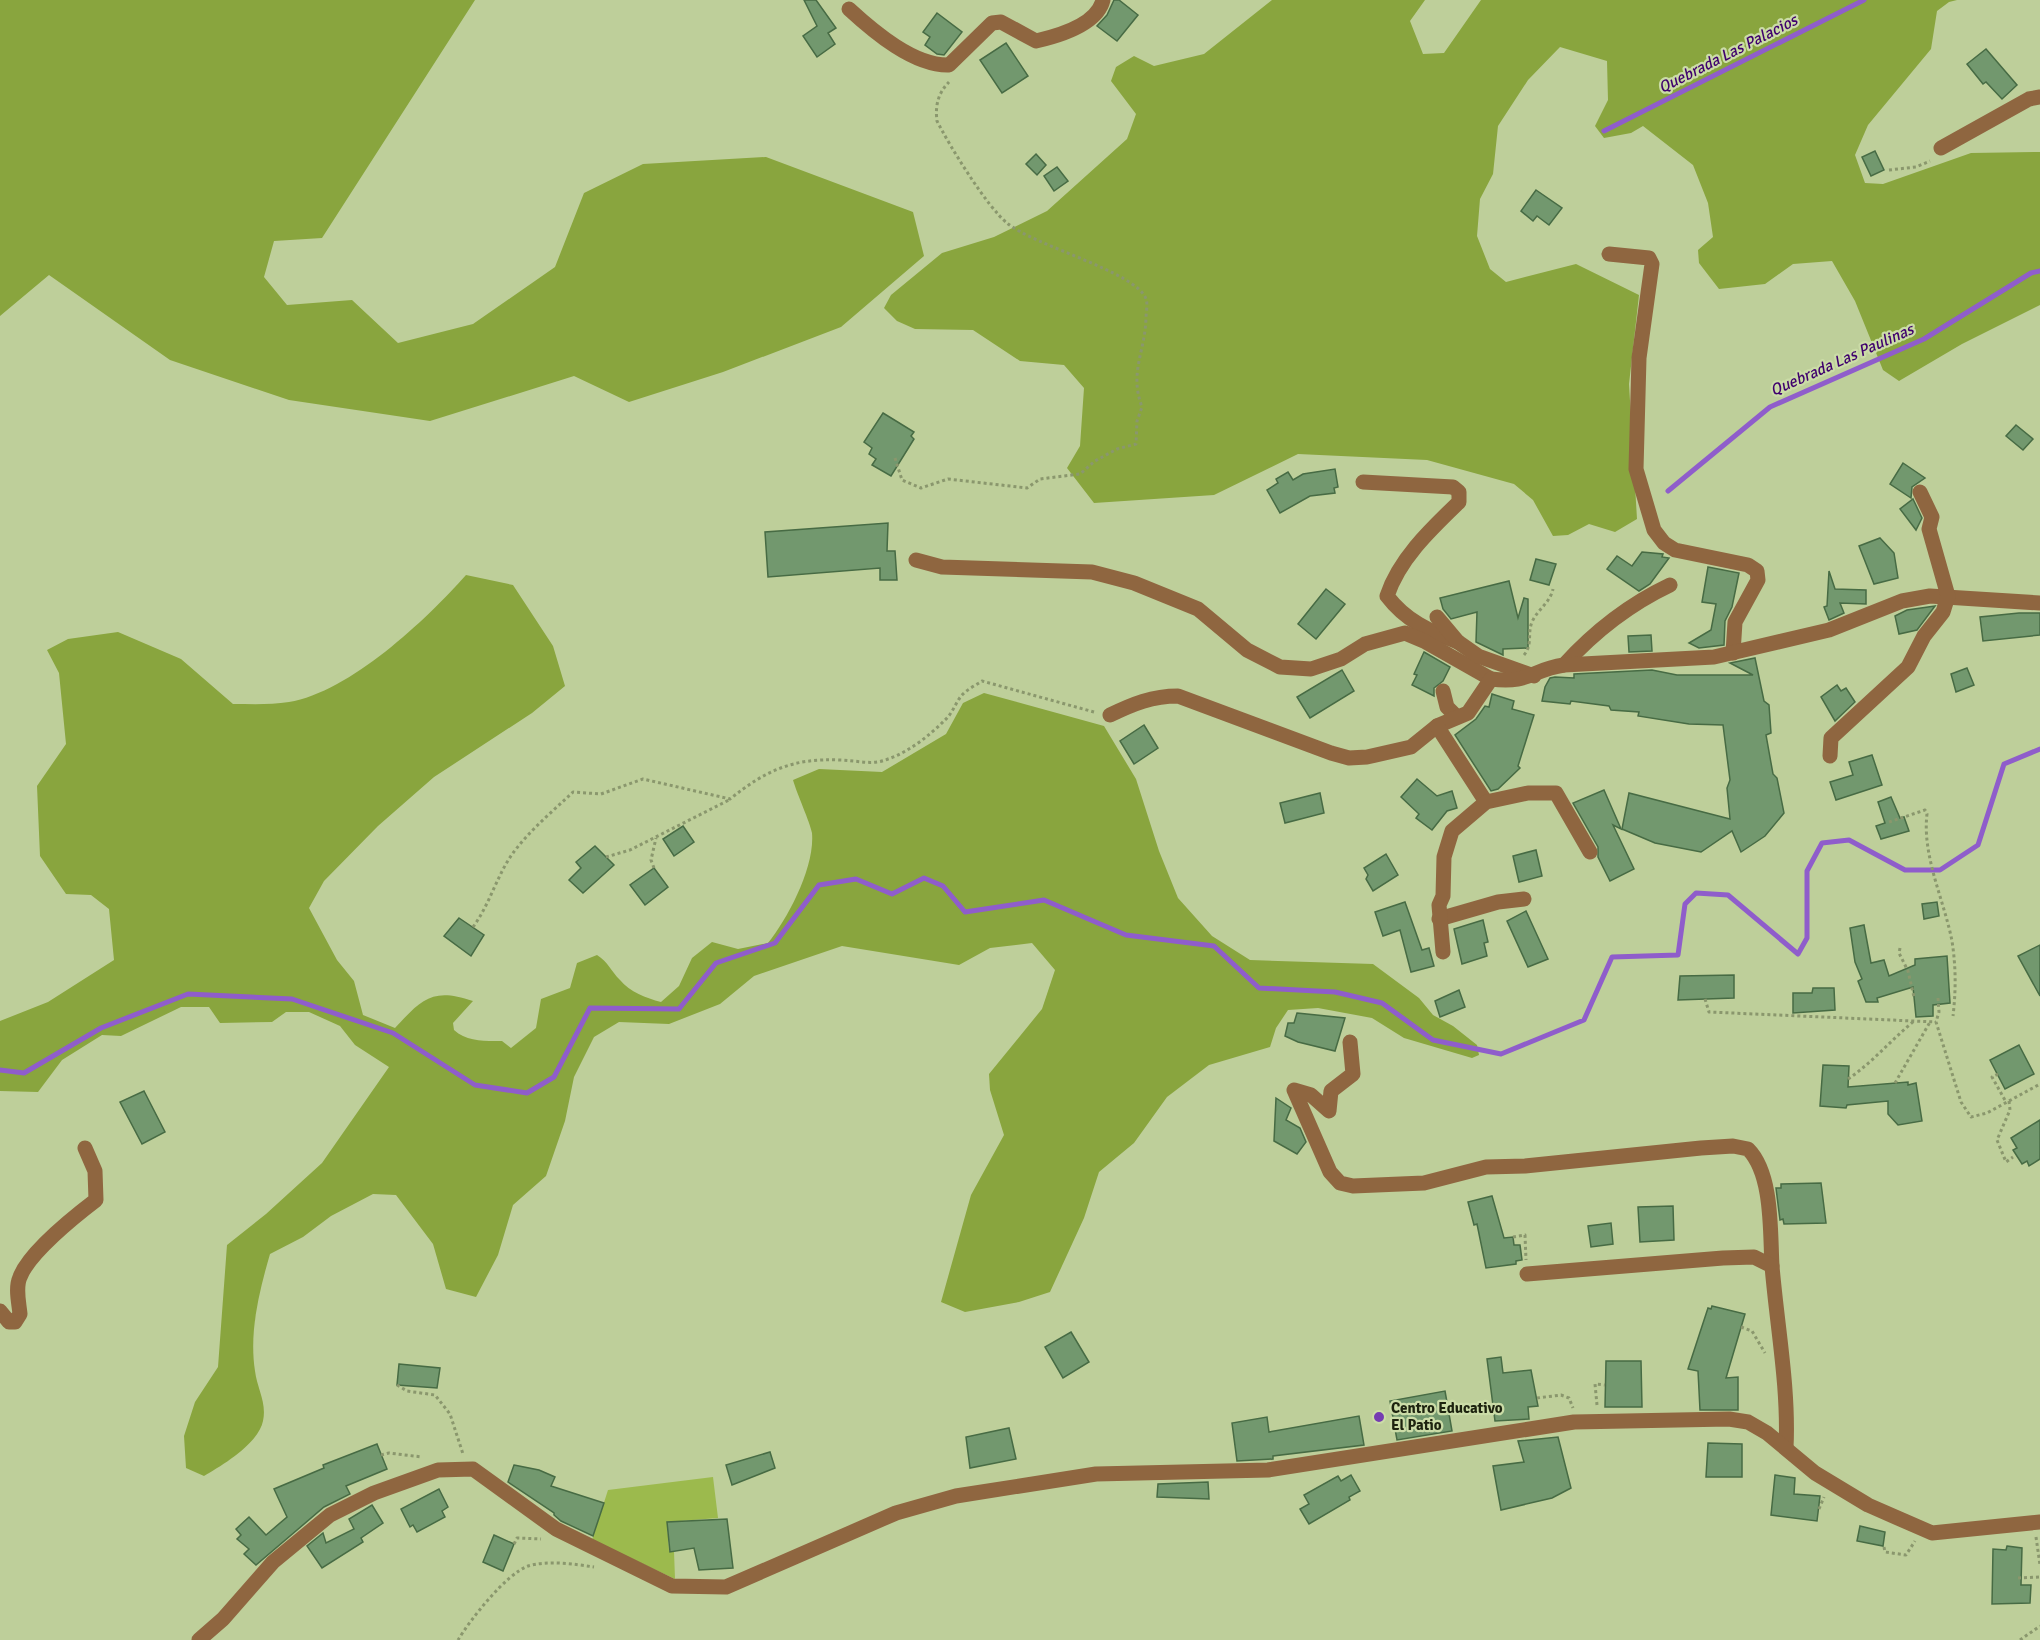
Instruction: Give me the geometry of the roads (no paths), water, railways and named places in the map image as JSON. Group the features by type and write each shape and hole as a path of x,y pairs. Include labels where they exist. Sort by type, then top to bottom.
{"street":[{"path":"849,9 897,46 934,66 949,65 962,55 992,23 1001,21 1036,40 1054,37 1088,20 1101,7 1102,0"},
{"path":"1941,148 2029,99 2040,97"},
{"path":"1610,254 1649,258 1652,264 1639,358 1636,469 1654,530 1664,543 1675,550 1748,565 1757,571 1758,580 1735,622 1732,653"},
{"path":"1364,482 1453,488 1459,492 1458,502 1426,534 1391,582 1387,596 1398,610 1420,627 1458,642 1478,656 1534,676"},
{"path":"1830,756 1831,738 1908,667 1924,636 1943,612 1948,596 1929,529 1932,517 1920,492"},
{"path":"916,560 942,567 1092,572 1134,584 1198,609 1247,650 1280,667 1311,669 1341,659 1365,644 1405,633 1424,641 1491,679 1513,681 1534,676 1547,668 1564,665 1617,660 1664,662 1732,653 1829,630 1902,602 1930,596 2040,603"},
{"path":"1564,665 1583,644 1621,615 1647,596 1670,585"},
{"path":"1437,617 1458,642"},
{"path":"1110,715 1140,701 1159,696 1178,696 1275,734 1349,758 1388,754 1411,747 1437,726 1468,713 1491,679"},
{"path":"1443,691 1447,707 1456,717"},
{"path":"1437,726 1486,802"},
{"path":"1443,952 1440,919 1444,857 1452,831 1486,802 1528,793 1556,793 1590,852"},
{"path":"1440,919 1498,902 1524,899"},
{"path":"1350,1042 1353,1074 1331,1091 1329,1111 1311,1095 1294,1090 1320,1155 1340,1183 1353,1186 1424,1183 1486,1167 1525,1166 1701,1148 1733,1146 1748,1149 1760,1164 1768,1199 1782,1370 1788,1408 1786,1448"},
{"path":"0,1311 9,1322 15,1322 20,1314 17,1294 20,1276 58,1230 96,1200 95,1171 86,1148"},
{"path":"1527,1274 1723,1258 1754,1257 1773,1266"},
{"path":"199,1640 224,1619 273,1562 330,1515 406,1480 443,1470 473,1469 556,1529 672,1586 726,1587 896,1513 956,1496 1095,1474 1268,1470 1578,1422 1598,1421 1729,1419 1748,1422 1786,1448 1815,1473 1868,1505 1932,1533 2037,1522"}],"waterway":[{"name":"Quebrada Las Palacios","path":"1604,131 1864,0"},
{"name":"Quebrada Las Paulinas","path":"1668,491 1770,407 1924,339 2031,273 2040,271"},
{"path":"0,1070 24,1073 101,1028 188,994 292,999 393,1033 475,1085 527,1093 554,1077 590,1008 679,1009 716,963 775,943 819,885 856,879 892,894 924,878 943,886 965,912 1044,900 1126,935 1214,946 1259,988 1335,992 1382,1003 1433,1040 1501,1054 1584,1020 1612,957 1678,955 1685,904 1696,893 1728,895 1798,954 1807,938 1807,871 1822,843 1849,840 1905,870 1940,870 1978,845 2004,764 2040,749"}],"place":[{"name":"Centro Educativo El Patio","path":"1379,1417"}]}
